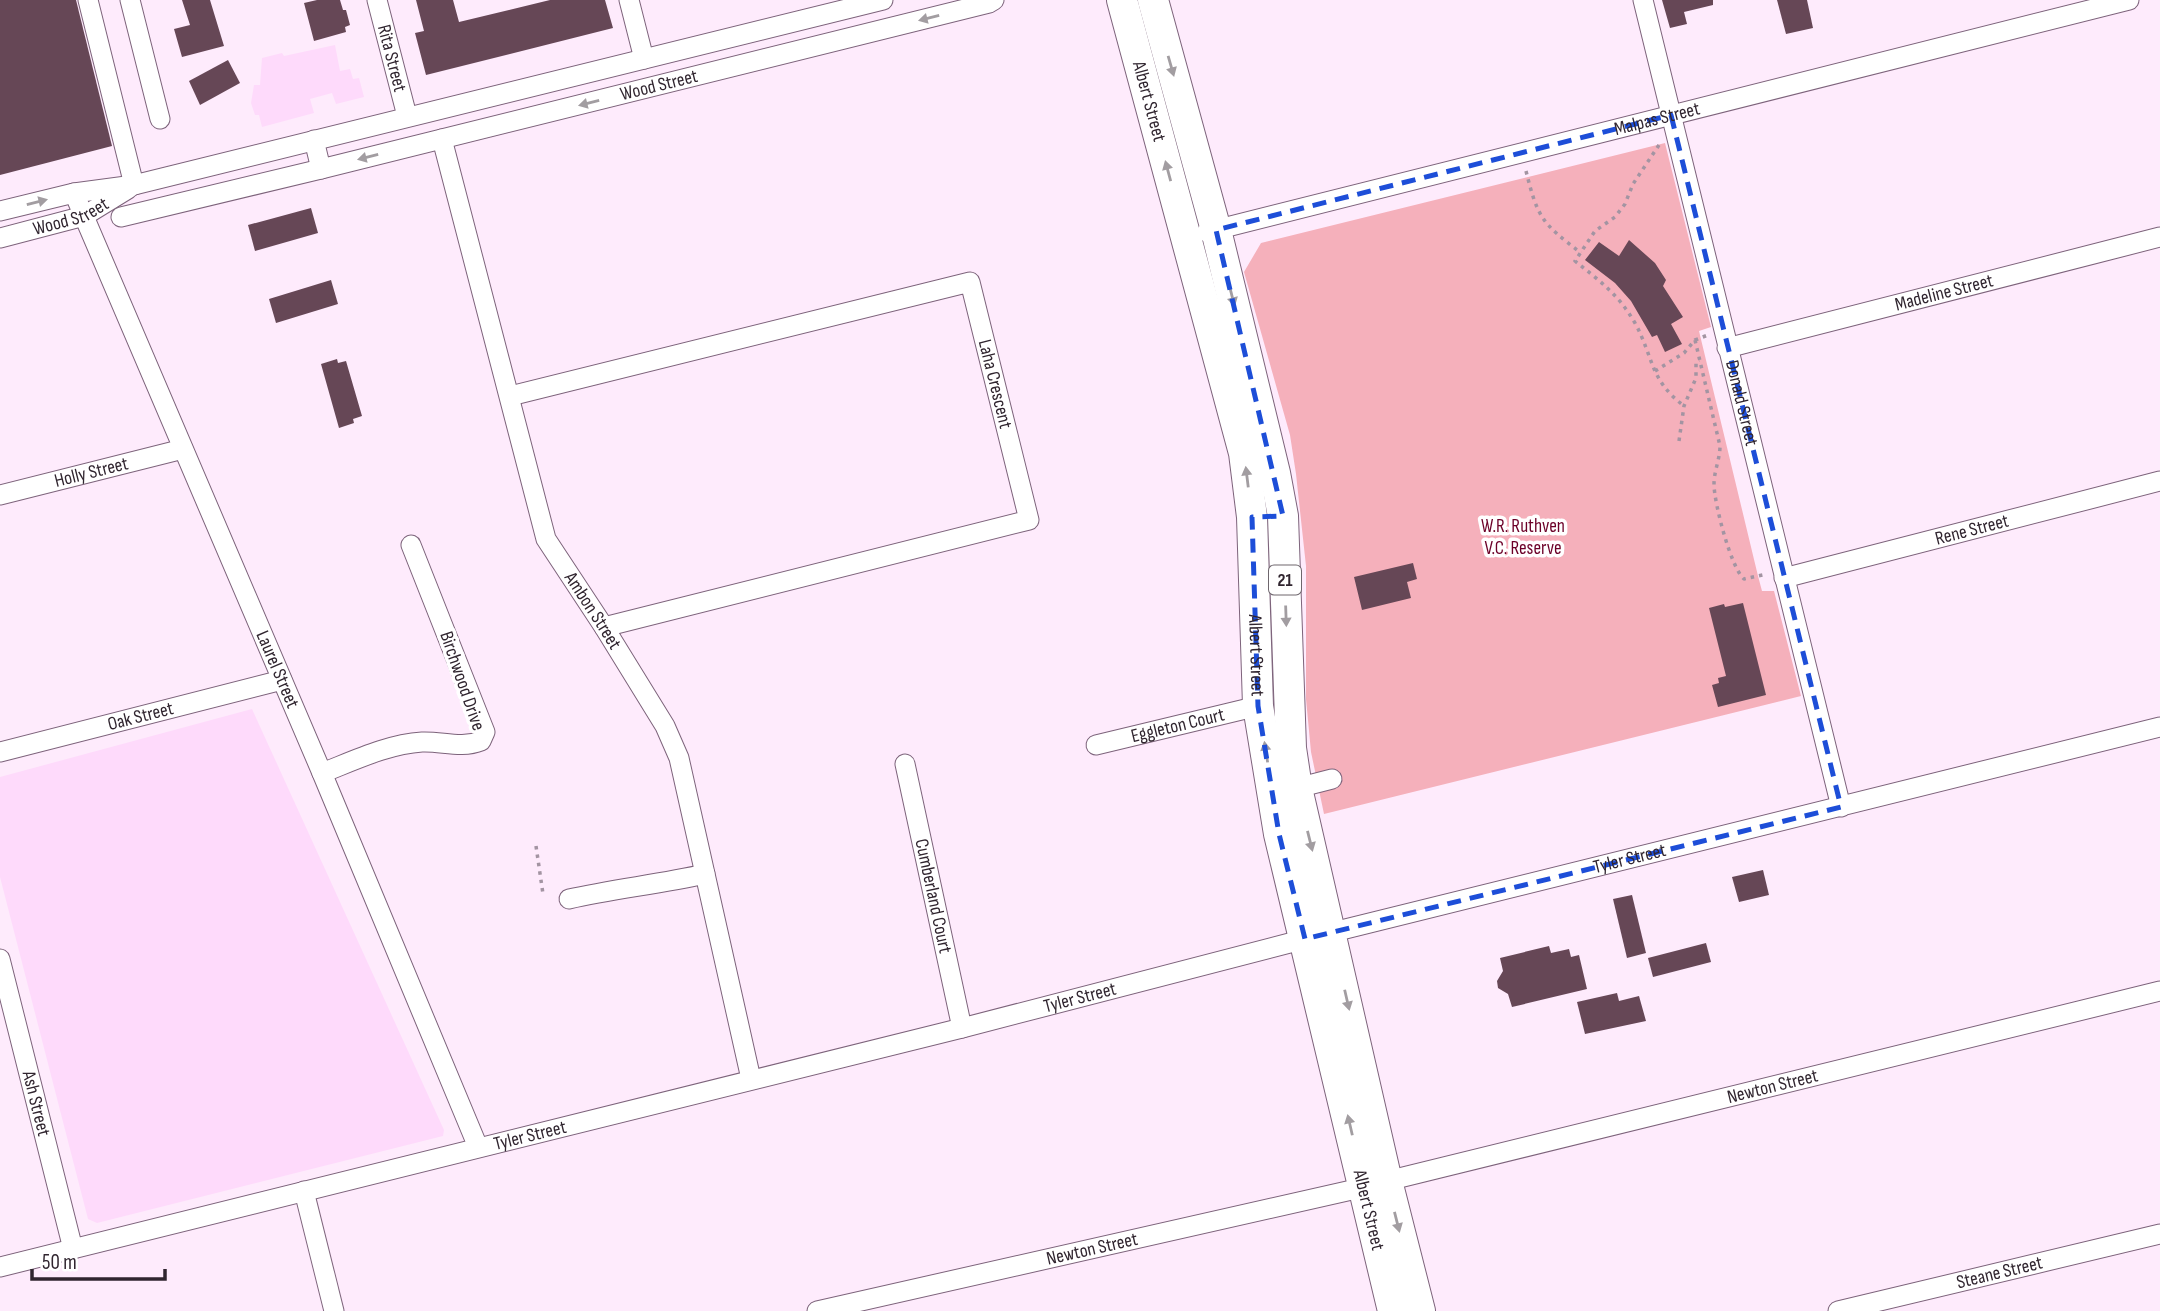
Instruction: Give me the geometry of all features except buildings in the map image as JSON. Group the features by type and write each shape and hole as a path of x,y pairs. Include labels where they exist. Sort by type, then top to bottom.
{"highway":[{"name":"Albert Street","path":"1122,0 1244,453 1252,517 1258,706 1279,834 1319,936"},
{"name":"Albert Street","path":"1153,0 1216,230 1283,516 1291,748 1319,936 1376,1184 1393,1311"},
{"path":"1252,517 1283,516"},
{"name":"Albert Street","path":"1376,1184 1420,1311"}],"street":[{"path":"88,0 134,185"},
{"path":"130,0 160,119"},
{"name":"Rita Street","path":"377,0 407,116"},
{"path":"629,0 644,59"},
{"name":"Wood Street","path":"0,211 74,193 134,185 883,0"},
{"name":"Wood Street","path":"121,217 989,4 994,0"},
{"name":"Donald Street","path":"1643,0 1841,807"},
{"name":"Malpas Street","path":"1186,237 2129,0"},
{"name":"Ambon Street","path":"442,139 546,540 665,726 679,758 751,1079"},
{"path":"314,140 321,169"},
{"name":"Wood Street","path":"0,238 84,216 134,185"},
{"name":"Laurel Street","path":"74,193 322,773 478,1147"},
{"name":"Madeline Street","path":"1727,348 2160,237"},
{"name":"Laha Crescent","path":"510,396 970,282 1028,520 604,627"},
{"name":"Holly Street","path":"0,495 183,449"},
{"name":"Rene Street","path":"1783,574 2160,481"},
{"name":"Birchwood Drive","path":"322,773 373,753 403,745 422,742 469,746 481,741 485,732 411,545"},
{"name":"Oak Street","path":"0,752 282,680"},
{"name":"Eggleton Court","path":"1096,745 1258,706"},
{"name":"Tyler Street","path":"0,1267 2160,727"},
{"name":"Cumberland Court","path":"905,764 962,1028"},
{"path":"1297,788 1332,779"},
{"path":"569,899 705,874"},
{"name":"Ash Street","path":"0,959 5,996 73,1249"},
{"name":"Newton Street","path":"817,1311 893,1302 2160,991"},
{"path":"304,1191 334,1311"},
{"name":"Steane Street","path":"1838,1311 2160,1234"}],"path":[{"path":"1664,137 1633,184 1625,204 1615,217 1595,231 1575,261 1615,293 1636,325 1658,380 1668,394 1684,406"},
{"path":"1521,153 1542,221 1559,238 1581,253"},
{"path":"1655,371 1685,353 1695,340 1720,446 1714,480 1715,494 1735,568 1744,579 1783,574"},
{"path":"1679,440 1684,406 1696,378 1696,362 1699,360"},
{"path":"536,846 543,894"}],"highlighted area":[{"path":"1671,115 1841,807 1305,939 1279,834 1258,706 1252,517 1283,516 1216,230"}],"shaded area":[{"path":"335,45 340,71 350,69 353,79 359,78 364,97 336,104 332,93 310,99 314,113 262,127 259,115 255,115 251,103 254,85 260,85 262,58"},
{"path":"252,709 444,1130 443,1136 97,1223 88,1219 0,877 0,777"}],"green space":[{"name":"W.R. Ruthven V.C. Reserve","path":"1665,143 1711,327 1699,331 1758,576 1762,591 1774,591 1801,696 1324,814 1311,752 1306,699 1306,566 1296,474 1290,435 1244,272 1261,243"}]}
